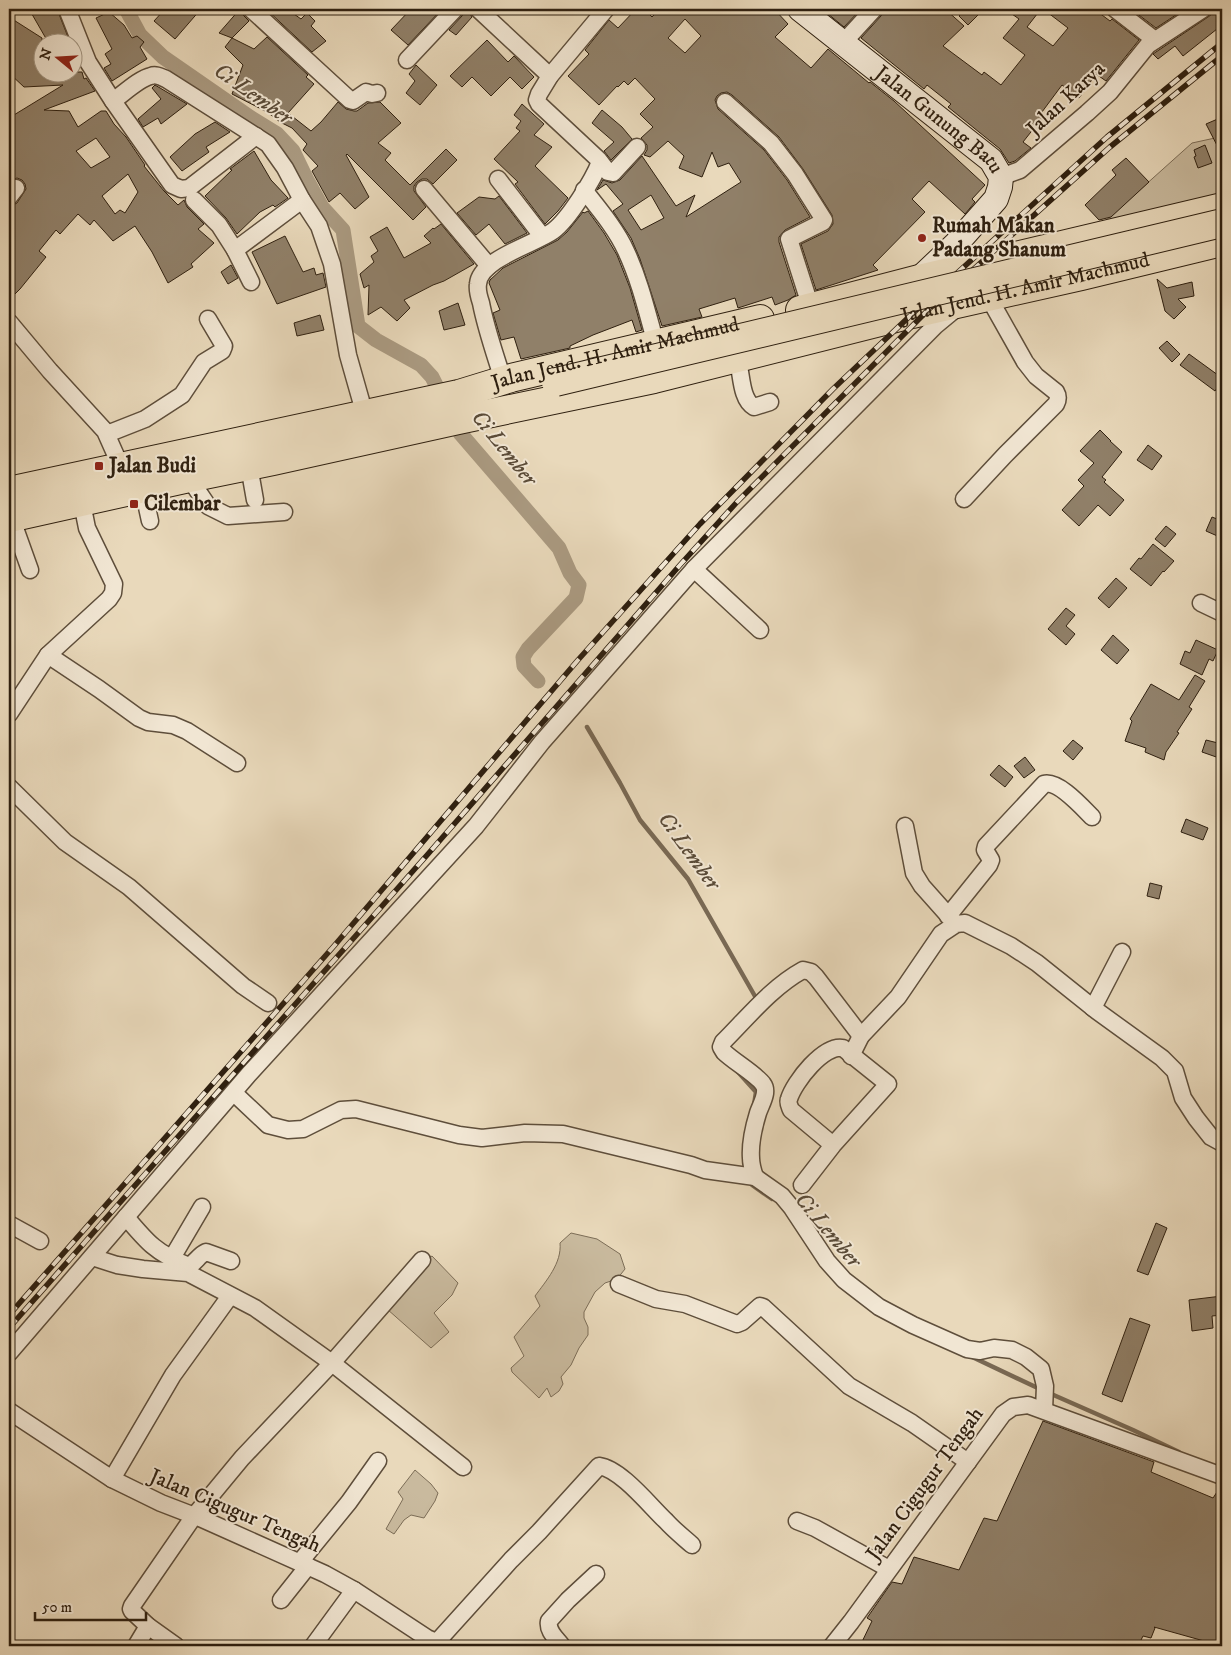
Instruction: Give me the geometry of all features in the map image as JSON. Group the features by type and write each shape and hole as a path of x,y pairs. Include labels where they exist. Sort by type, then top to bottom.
{"highway":[{"name":"Jalan Jend. H. Amir Machmud","path":"512,385 656,344 1222,207"},
{"path":"449,409 512,385 556,382 1222,223"},
{"name":"Jalan Jend. H. Amir Machmud","path":"10,509 121,467 365,415 449,409 609,390 858,328 1222,242"},
{"path":"1074,243 1081,276"},
{"path":"811,308 820,338"},
{"name":"Jalan Jend. H. Amir Machmud","path":"10,509 82,503 249,466 449,409"}],"main road":[{"name":"Jalan Gunung Batu","path":"800,9 991,160 1001,177 996,199 956,244 919,279 858,328"}],"street":[{"path":"67,9 88,62 161,172 172,185 181,190 189,188 256,136"},
{"path":"251,9 350,100 353,101 366,92 377,93"},
{"path":"407,60 455,9"},
{"path":"478,9 550,76"},
{"path":"606,9 550,76 537,100 608,172 613,173 637,147"},
{"path":"842,44 874,9"},
{"path":"1115,9 1155,40"},
{"name":"Jalan Karya","path":"1001,177 1020,170 1087,113 1110,92 1148,44 1203,9"},
{"path":"113,101 142,80 151,76 158,76 166,79 268,144 285,168 302,200 319,226 332,264 341,324 365,415"},
{"path":"725,102 771,142 795,174 824,220 788,239 811,308"},
{"path":"512,385 484,317 478,289 479,279 489,266 553,230 566,218 600,162"},
{"path":"498,178 542,236"},
{"path":"424,189 489,266"},
{"path":"584,190 601,210 625,249 641,288 656,344"},
{"path":"194,200 219,225 235,250 250,282"},
{"path":"235,250 302,200"},
{"path":"9,1353 250,1074 476,826 542,742 694,568 935,326 976,300 1036,376 1056,392 1058,400 964,499"},
{"path":"107,434 145,420 178,398 204,362 222,351 224,346 208,319"},
{"path":"9,322 107,434 121,467"},
{"path":"737,358 744,391 750,405 754,407 770,402"},
{"path":"249,466 255,500"},
{"path":"189,478 208,506 228,516 284,512"},
{"path":"143,489 150,521"},
{"path":"9,714 48,655 109,599 114,589 114,584 88,528 82,503"},
{"path":"10,509 30,570"},
{"path":"694,568 760,630"},
{"path":"1201,603 1222,613"},
{"path":"48,655 139,718 148,722 173,725 187,731 237,764"},
{"path":"851,1056 861,1036 898,997 941,934 948,928 989,865 990,860 986,852 986,846 1044,784 1054,784 1092,817"},
{"path":"9,787 65,842 129,887 243,986 268,1003"},
{"path":"906,826 914,873 922,886 952,920 972,926 1011,946 1037,963 1162,1058 1175,1071 1183,1098 1196,1118 1211,1136 1222,1143"},
{"path":"1094,1008 1122,952"},
{"path":"748,1177 752,1140 758,1113 765,1096 765,1088 758,1079 724,1052 721,1048 723,1042 775,990 803,970 811,972 816,977 861,1036"},
{"path":"802,1184 833,1145 888,1084 843,1048 837,1047 824,1053 798,1081 788,1104 791,1110 833,1145"},
{"path":"234,1093 268,1125 288,1130 303,1129 341,1110 356,1109 459,1135 482,1138 525,1133 563,1134 705,1170 748,1177 782,1196 827,1261 844,1280 879,1307 913,1325 967,1349 980,1351 994,1348 1012,1350 1026,1357 1041,1369 1044,1398"},
{"path":"172,1258 202,1207"},
{"path":"126,1217 148,1243 189,1266 195,1263 201,1254 206,1252 230,1261"},
{"path":"9,1224 40,1241"},
{"path":"92,1257 117,1265 188,1273 256,1308 332,1363 463,1467"},
{"path":"176,1646 148,1626 131,1608 194,1516 242,1458 332,1363 422,1260"},
{"path":"619,1284 656,1299 685,1304 736,1324 742,1322 760,1306 763,1307 849,1386 912,1423 968,1462"},
{"path":"112,1479 172,1375 230,1296"},
{"name":"Jalan Cigugur Tengah","path":"832,1646 1003,1414 1013,1407 1028,1405 1044,1398 1202,1469 1222,1476"},
{"name":"Jalan Cigugur Tengah","path":"9,1411 112,1479 160,1503 304,1564 354,1590 441,1645"},
{"path":"281,1600 304,1564 378,1461"},
{"path":"441,1645 511,1560 545,1526 599,1466 605,1467 628,1482 692,1545"},
{"path":"797,1521 815,1528 889,1569"},
{"path":"562,1646 550,1631 548,1625 568,1600 596,1574"},
{"path":"313,1646 354,1590"},
{"path":"136,1646 148,1626"}],"shaded area":[{"path":"1215,138 1222,140 1222,198 1094,231 1192,143"},
{"path":"571,1233 597,1239 620,1254 625,1269 617,1279 605,1283 595,1292 584,1312 588,1335 571,1365 561,1377 563,1384 559,1391 551,1397 547,1388 539,1398 512,1372 511,1368 524,1356 514,1337 540,1306 535,1296 556,1265 560,1243"},
{"path":"432,1256 458,1283 452,1295 434,1313 449,1332 431,1348 387,1309 420,1264"},
{"path":"415,1470 438,1493 424,1518 411,1515 404,1520 394,1534 386,1529 403,1499 398,1492"}],"building":[{"path":"29,9 57,9 66,32 42,32"},
{"path":"165,9 201,9 175,39 154,21"},
{"path":"240,9 249,21 232,38 219,33"},
{"path":"266,9 287,9 301,19 307,13 315,21 311,26 326,41 312,52"},
{"path":"411,9 442,9 408,45 391,30"},
{"path":"465,9 468,9 472,17 456,35 449,30 462,16"},
{"path":"636,9 644,9 652,17 660,9 774,9 788,24 775,37 811,68 828,49 894,101 985,185 972,199 975,202 965,214 929,181 912,199 925,212 873,265 878,270 816,290 801,244 828,231 833,224 832,215 803,169 779,137 732,95 727,92 721,93 715,100 718,109 764,150 787,180 810,217 785,230 779,237 796,295 775,305 772,297 738,308 735,298 699,309 702,317 662,326 640,259 631,238 613,211 623,204 606,184 597,190 603,180 612,183 620,180 642,156 676,206 695,195 686,217 741,182 729,163 718,167 712,152 702,177 679,168 684,156 668,141 650,157 644,155 647,145 641,138 653,127 640,114 655,99 635,78 628,85 624,81 617,86 599,105 568,76 589,54 585,50 609,20 618,28","holes":["685,19 701,36 685,53 668,38","651,195 664,218 641,230 628,210"]},
{"path":"822,9 861,9 844,27"},
{"path":"884,9 945,9 964,26 943,46 982,75 984,72 1001,85 1025,55 1003,38 1019,19 1005,9 1041,9 1027,27 1053,46 1068,28 1043,9 1094,9 1110,21 1112,19 1139,40 1106,81 1096,74 1079,98 1062,85 1039,116 1042,118 1023,142 1031,148 1015,161 1009,163 1000,149 948,107 951,104 927,85 924,89 861,38 881,16"},
{"path":"966,9 984,9 968,25 959,16"},
{"path":"1131,9 1185,9 1156,28"},
{"path":"1213,9 1222,21 1222,25 1183,56 1175,46 1158,59 1153,54 1212,14"},
{"path":"109,12 124,25 132,38 137,36 144,42 140,47 147,59 112,81 104,68 111,64 105,54 112,49 96,18"},
{"path":"9,17 33,32 32,82 82,82 82,72 84,79 86,78 95,91 44,110 69,111 78,127 101,111 106,111 114,124 126,137 144,166 164,191 178,205 184,200 187,207 204,224 198,229 214,243 191,264 193,267 168,283 152,252 135,226 113,241 94,220 90,225 78,214 60,234 56,230 39,251 46,257 9,300 9,207 17,203 26,189 22,180 17,178 9,181 9,118 63,85 24,87 9,73","holes":["96,138 110,157 91,168 76,151","128,174 138,192 125,213 120,210 115,214 102,196"]},
{"path":"267,37 308,75 306,77 314,84 288,113 311,131 338,102 346,109 357,111 368,103 380,102 401,123 378,143 391,153 385,160 410,185 446,149 457,160 433,184 427,179 422,179 414,186 414,191 426,207 413,220 347,154 369,197 355,209 340,193 329,202 312,171 318,166 303,150 307,144 292,128 267,112 232,94 243,65 225,47 232,38 254,49"},
{"path":"487,40 508,62 514,56 534,77 522,89 510,77 491,96 472,77 462,87 450,76"},
{"path":"416,65 437,85 420,105 406,93 415,81 409,74"},
{"path":"155,85 187,104 161,124 158,118 143,127 138,119 161,99 152,88"},
{"path":"522,104 544,124 534,135 552,147 535,166 568,198 545,224 515,184 518,182 494,159 520,131 516,128 521,121 514,115"},
{"path":"602,110 622,127 632,139 611,160 604,151 614,142 592,123"},
{"path":"1220,118 1222,125 1222,155 1206,124"},
{"path":"215,122 230,132 206,147 209,152 182,171 170,157 195,134"},
{"path":"1205,145 1212,163 1198,168 1194,157 1196,156 1194,150"},
{"path":"254,151 271,180 288,198 275,207 273,205 260,212 237,234 226,218 205,196 232,170 230,169"},
{"path":"1126,158 1149,182 1111,217 1099,220 1085,205 1116,175 1112,170"},
{"path":"499,196 527,233 505,244 489,224 476,235 457,213 479,197 495,199"},
{"path":"588,211 617,255 630,288 642,330 636,332 632,320 593,335 570,346 570,348 521,359 514,337 501,340 493,313 500,310 489,283 490,280 503,268 558,240 583,212"},
{"path":"441,224 474,264 404,300 410,308 397,321 381,307 368,315 369,285 364,288 360,274 374,262 371,256 378,251 370,237 387,227 404,258 431,243 424,236"},
{"path":"285,236 303,272 314,268 316,275 323,273 326,287 277,304 252,252"},
{"path":"231,265 238,278 228,284 221,272"},
{"path":"1157,279 1167,288 1192,282 1194,296 1178,299 1186,307 1174,319 1165,311"},
{"path":"458,303 465,325 444,330 439,311"},
{"path":"320,315 324,330 297,336 294,323"},
{"path":"1167,341 1180,354 1172,362 1159,348"},
{"path":"1189,354 1222,378 1215,391 1180,365"},
{"path":"1100,430 1122,452 1102,477 1106,480 1104,482 1124,500 1110,516 1098,505 1079,526 1062,510 1084,486 1078,480 1094,463 1080,451"},
{"path":"1148,445 1162,456 1152,470 1137,460"},
{"path":"1212,517 1222,521 1222,538 1206,531"},
{"path":"1166,526 1176,534 1165,547 1155,539"},
{"path":"1153,544 1174,561 1151,586 1130,569"},
{"path":"1116,578 1127,588 1109,608 1098,598"},
{"path":"1066,608 1075,615 1066,626 1075,634 1066,645 1048,629"},
{"path":"1113,635 1129,650 1117,664 1101,650"},
{"path":"1196,640 1218,650 1213,661 1209,659 1202,675 1180,664 1185,651 1190,653"},
{"path":"1195,675 1205,681 1189,707 1192,709 1166,752 1164,760 1145,752 1146,748 1125,741 1132,721 1130,719 1151,684 1179,700"},
{"path":"1073,740 1083,748 1073,760 1063,751"},
{"path":"1206,740 1222,744 1222,759 1202,752"},
{"path":"1025,757 1035,770 1024,778 1014,766"},
{"path":"999,765 1013,777 1005,787 990,775"},
{"path":"1186,819 1208,828 1203,840 1181,832"},
{"path":"1150,883 1162,886 1159,899 1147,896"},
{"path":"1156,1223 1167,1228 1148,1275 1137,1271"},
{"path":"1222,1296 1222,1315 1212,1316 1213,1328 1192,1331 1189,1300"},
{"path":"1130,1318 1150,1325 1122,1402 1102,1394"},
{"path":"1043,1421 1154,1462 1151,1472 1213,1498 1222,1486 1222,1646 1154,1627 1151,1638 1143,1636 1138,1646 860,1646 872,1621 867,1618 892,1582 902,1584 914,1557 959,1570 984,1518 997,1521"}],"waterway":[{"name":"Ci Lember","path":"126,9 140,35 163,57 277,134 293,151 322,207 343,230 358,326 376,340 421,365 432,377 460,433 559,548 570,573 579,585 576,598 528,649 523,657 524,666 538,681"},
{"name":"Ci Lember","path":"587,727 640,820 688,879 756,998 755,1001"},
{"name":"Ci Lember","path":"738,1072 756,1092 754,1105"},
{"name":"Ci Lember","path":"750,1180 752,1185 772,1199"},
{"name":"Ci Lember","path":"968,1355 1042,1390"},
{"name":"Ci Lember","path":"1049,1393 1179,1452"}],"railway":[{"path":"9,1315 334,946 578,660 700,524 833,389 912,314 1107,137 1222,43"},
{"path":"9,1328 737,502 928,310 1110,147 1222,56"}],"place":[{"name":"Rumah Makan Padang Shanum","path":"922,238"},
{"name":"Jalan Budi","path":"99,466"},
{"name":"Cilembar","path":"134,504"}]}
